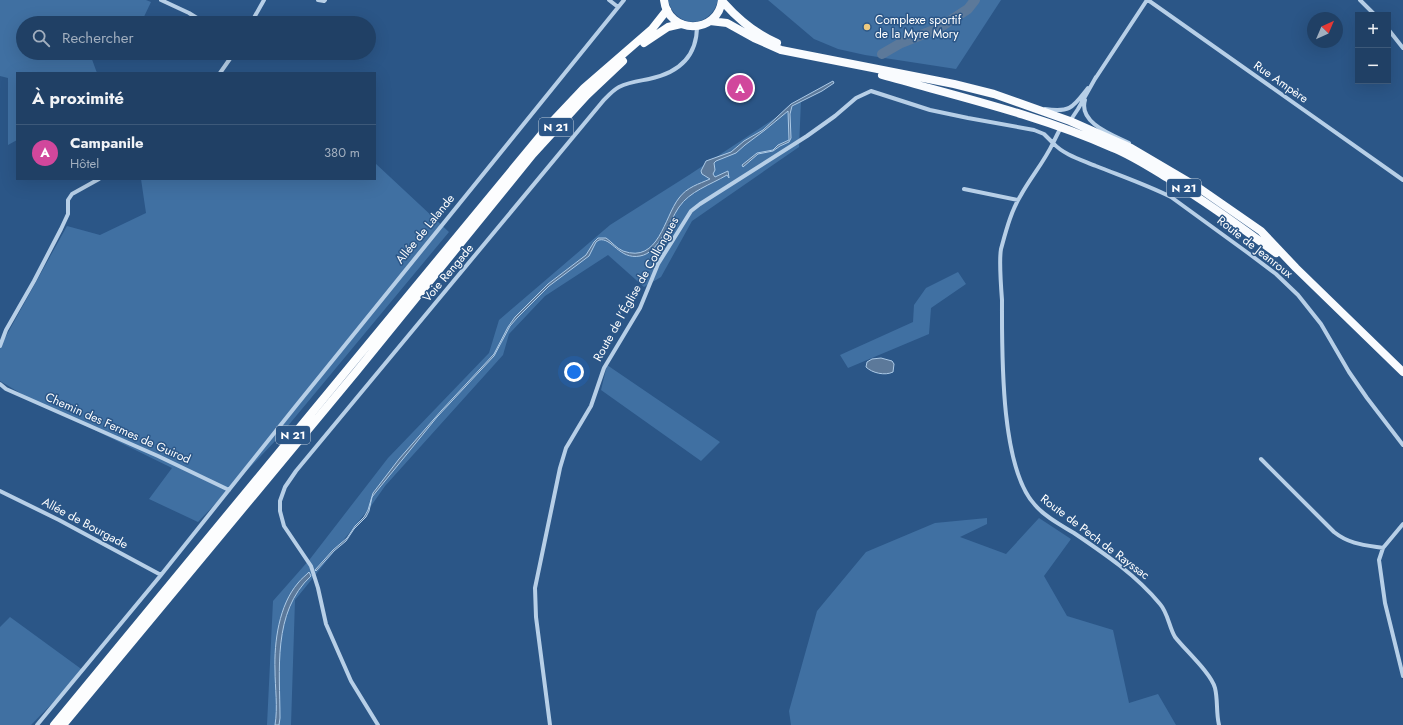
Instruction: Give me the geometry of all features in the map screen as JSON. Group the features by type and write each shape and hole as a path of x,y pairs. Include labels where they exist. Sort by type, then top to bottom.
{"highway":[{"name":"N 21","path":"54,725 546,129 584,88 652,29 667,10"},
{"name":"N 21","path":"63,725 356,372 555,129 591,90 640,46 668,27 681,24"}],"main road":[{"path":"664,0 667,10 673,18 681,24 688,26 697,26 710,22 716,16 722,1"},
{"name":"N 21","path":"722,1 750,28 769,39 804,54"},
{"name":"N 21","path":"710,22 728,23 767,45 781,50 954,84 994,94 1070,121 1131,148 1200,188 1261,231 1296,268 1403,372"},
{"name":"N 21","path":"839,62 1008,109 1061,127 1114,148 1139,161 1204,201 1296,268"}],"street":[{"path":"161,0 194,16"},
{"path":"255,16 264,0"},
{"path":"318,0 325,0"},
{"path":"609,0 618,7"},
{"name":"Allée de Lalande","path":"37,725 161,575 624,0"},
{"path":"1029,106 1056,111 1067,110 1074,106 1096,77 1147,0"},
{"name":"Rue Ampère","path":"1147,0 1403,180"},
{"path":"1360,0 1372,12"},
{"name":"Voie Rengade","path":"378,725 351,681 326,624 318,588 311,566 284,526 281,518 280,501 283,492 290,479 603,101 620,86 631,82 650,79 673,71 687,58 694,47 697,26"},
{"path":"1391,33 1403,48"},
{"path":"221,72 229,60"},
{"path":"1053,143 1061,127 1070,121 1078,109 1096,77"},
{"path":"1096,77 1084,104 1084,109 1091,121 1102,129 1166,164 1176,173"},
{"name":"Route de Jeanroux","path":"871,91 930,110 1034,130 1044,134 1057,149 1171,197 1276,274 1298,295 1321,324 1349,372 1367,398 1403,445"},
{"name":"Route de l’Église de Collongues","path":"550,725 536,617 535,588 560,468 566,448 591,406 604,368 640,308 658,264 691,211 807,136 835,116 856,98 871,91"},
{"name":"Route de Pech de Rayssac","path":"1053,143 1048,154 1018,200 1011,217 1001,251 1002,356 1007,417 1010,443 1020,481 1028,496 1038,509 1120,566 1147,589 1161,606 1175,637 1212,681 1216,695 1216,714 1219,725"},
{"path":"0,346 6,330 34,281 68,214 68,200 72,194 96,180"},
{"path":"964,189 1018,200"},
{"name":"Chemin des Fermes de Guirod","path":"0,384 6,389 158,456 229,490"},
{"path":"1261,459 1334,532 1343,539 1359,544 1383,548"},
{"name":"Allée de Bourgade","path":"0,491 59,520 161,575"},
{"path":"1403,524 1383,548 1379,560 1385,603 1403,676"}],"shaded area":[{"path":"0,0 146,0 151,2 144,16 16,16 16,60 92,60 97,72 16,72 16,141 8,145 8,78 0,76"},
{"path":"668,0 718,0 714,10 708,16 693,22 678,16 672,10"},
{"name":"Complexe sportif de la Myre Mory","path":"768,0 1001,0 956,69 865,55 838,49 814,39"},
{"path":"833,81 834,83 822,91 792,106 790,114 791,138 789,142 773,151 758,154 743,167 742,165 757,153 773,150 778,145 789,140 788,111 736,153 716,161 714,163 715,170 713,174 715,177 728,171 729,178 727,175 695,192 684,201 679,207 663,236 647,254 640,256 627,255 608,242 599,240 596,242 589,256 549,286 510,326 494,356 437,417 372,497 366,517 354,529 346,541 334,551 316,571 315,570 333,550 347,538 355,526 364,517 368,510 373,493 399,459 441,411 494,354 515,317 548,284 586,255 598,238 606,238 623,251 635,253 645,251 653,245 659,236 674,206 682,194 693,186 710,179 702,174 701,171 706,161 731,152 744,141 763,130 791,104"},
{"path":"801,101 799,147 692,221 661,277 644,287 608,255 545,296 509,334 503,355 385,486 371,506 295,600 291,725 267,725 273,601 310,559 388,458 489,353 499,320 610,225"},
{"path":"376,164 449,232 277,439 198,522 149,499 172,468 25,396 0,381 0,347 67,226 100,235 146,213 141,180 376,180"},
{"path":"958,272 966,284 931,308 929,334 848,368 840,355 913,322 914,305 926,288"},
{"path":"881,358 892,361 894,364 893,372 886,374 879,373 866,367 867,362 872,359"},
{"path":"607,365 720,442 701,461 601,390"},
{"path":"987,518 987,524 960,537 1006,554 1039,518 1071,539 1044,576 1067,616 1113,630 1129,703 1158,694 1176,725 791,725 789,711 817,611 866,552 935,523"},
{"path":"309,572 311,576 298,591 284,624 281,643 279,681 280,718 279,725 275,725 275,659 279,624 286,602 299,582"},
{"path":"10,617 84,671 31,725 0,725 0,627"}],"waterway":[{"path":"882,54 901,43 939,28 968,9 975,0"}],"place":[{"name":"Complexe sportif de la Myre Mory","path":"867,27"},
{"name":"Campanile","path":"740,88"}]}
